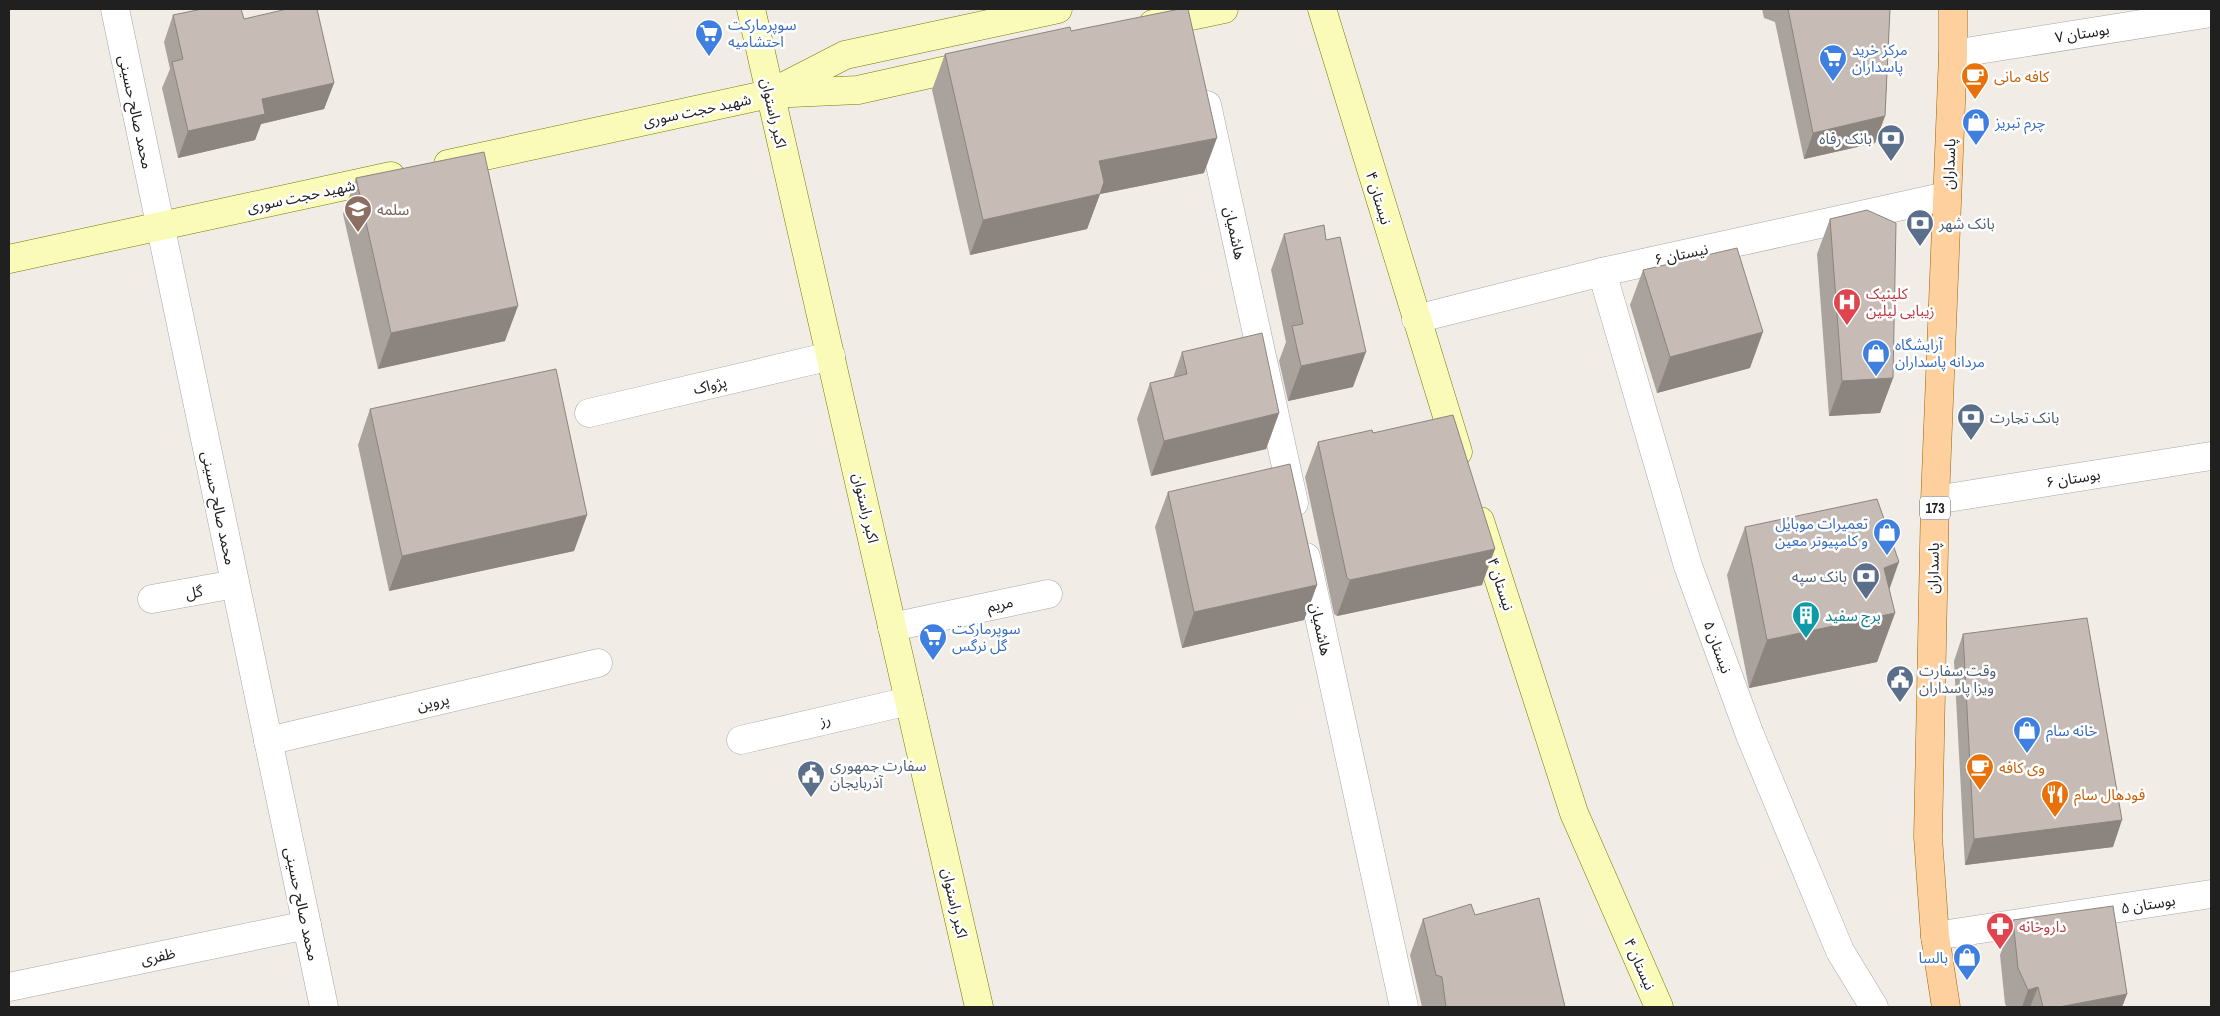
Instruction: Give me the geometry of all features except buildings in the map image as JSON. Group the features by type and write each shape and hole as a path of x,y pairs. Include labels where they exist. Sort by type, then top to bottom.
{"main road":[{"name":"پاسداران","path":"1946,1007 1936,936 1928,837 1935,500 1953,54 1953,9"}],"street":[{"name":"محمد صالح حسینی","path":"115,9 324,1007"},
{"name":"اکبر راستوان","path":"751,9 979,1007"},
{"name":"شهید حجت سوری","path":"769,94 845,55 1058,9"},
{"path":"1130,29 1224,9"},
{"name":"نیستان ۴","path":"1322,9 1416,319 1574,813 1659,1007"},
{"name":"بوستان ۷","path":"1953,54 2211,13"},
{"path":"1188,16 1194,45"},
{"name":"شهید حجت سوری","path":"9,259 769,94 858,90 994,60"},
{"name":"هاشمیان","path":"1202,84 1404,1007"},
{"name":"نیستان ۶","path":"1416,319 1602,272 1947,196"},
{"name":"نیستان ۵","path":"1602,272 1688,566 1750,735 1840,951 1874,1007"},
{"name":"پژواک","path":"589,413 831,356"},
{"name":"بوستان ۶","path":"1935,500 2211,456"},
{"name":"گل","path":"152,599 235,584"},
{"name":"مریم","path":"892,627 1048,594"},
{"name":"پروین","path":"268,742 598,663"},
{"name":"رز","path":"741,740 909,701"},
{"name":"بوستان ۵","path":"1936,936 2211,894"},
{"name":"ظفری","path":"9,987 307,925"}],"place":[{"name":"سوپرمارکت احتشامیه","path":"709,57"},
{"name":"مرکز خرید پاسداران","path":"1833,82"},
{"name":"کافه مانی","path":"1975,100"},
{"name":"چرم تبریز","path":"1976,146"},
{"name":"بانک رفاه","path":"1891,162"},
{"name":"سلمه","path":"358,233"},
{"name":"بانک شهر","path":"1920,247"},
{"name":"کلینیک زیبایی لیلین","path":"1847,326"},
{"name":"آرایشگاه مردانه پاسداران","path":"1876,377"},
{"name":"بانک تجارت","path":"1971,441"},
{"name":"تعمیرات موبایل و کامپیوتر معین","path":"1887,556"},
{"name":"بانک سپه","path":"1866,600"},
{"name":"برج سفید","path":"1806,639"},
{"name":"سوپرمارکت گل نرگس","path":"933,661"},
{"name":"وقت سفارت ویزا پاسداران","path":"1900,703"},
{"name":"خانه سام","path":"2027,754"},
{"name":"وی کافه","path":"1980,791"},
{"name":"سفارت جمهوری آذربایجان","path":"811,798"},
{"name":"فودهال سام","path":"2055,818"},
{"name":"داروخانه","path":"2000,950"},
{"name":"بالسا","path":"1967,981"}]}
